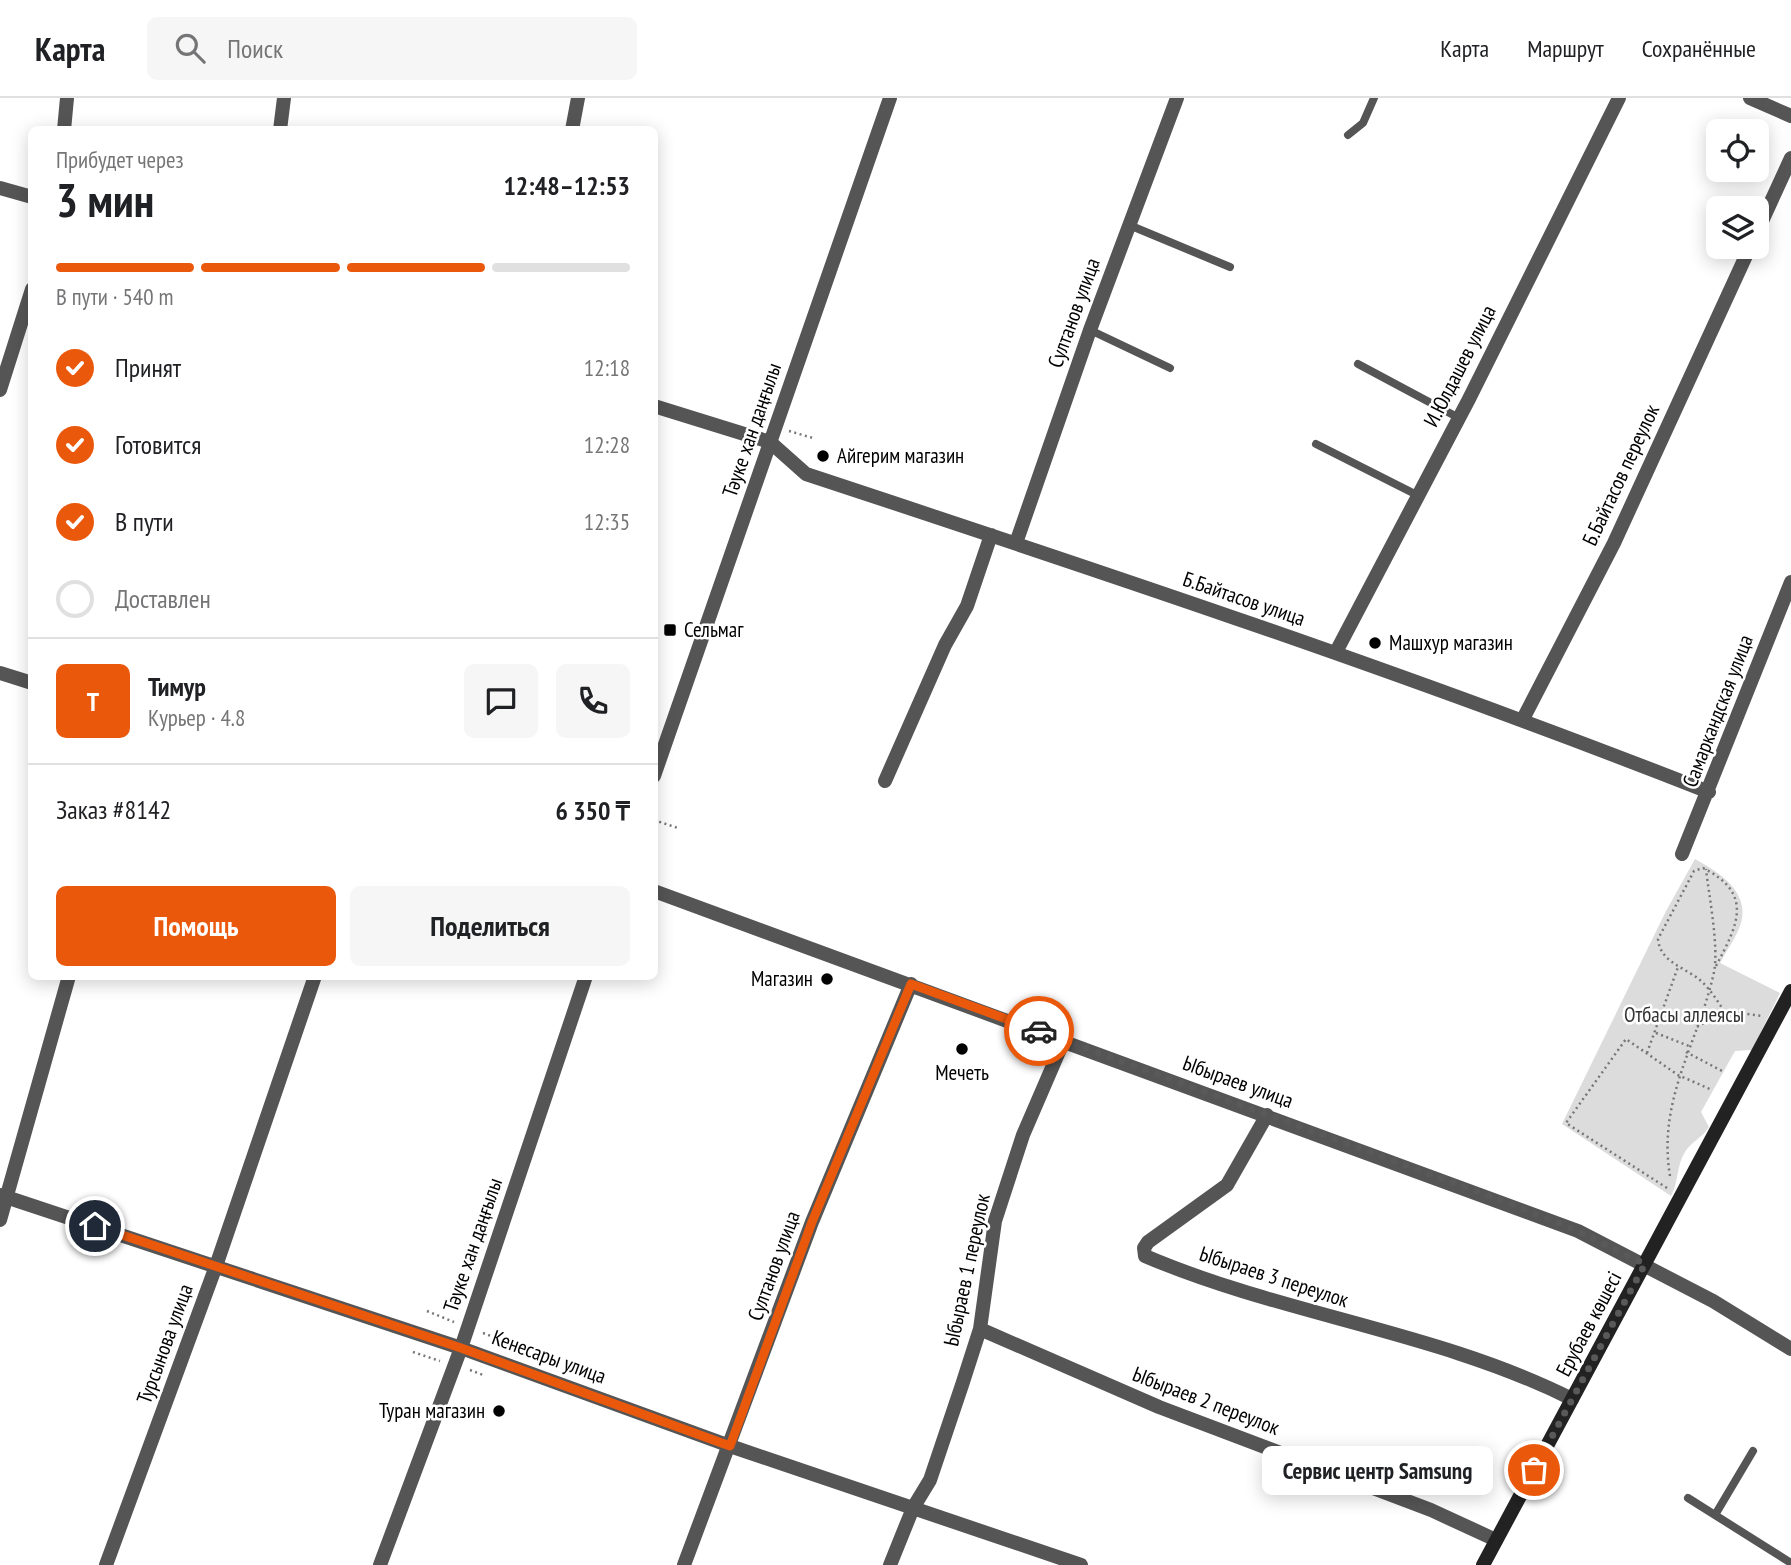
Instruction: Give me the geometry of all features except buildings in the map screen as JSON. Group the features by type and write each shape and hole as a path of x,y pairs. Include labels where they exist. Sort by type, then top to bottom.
{"main road":[{"name":"Ерубаев көшесі","path":"1483,1565 1791,990"}],"street":[{"path":"64,126 67,98"},
{"path":"280,126 284,98"},
{"path":"573,126 578,98"},
{"name":"Тәуке хан даңғылы","path":"658,764 890,98"},
{"name":"Султанов улица","path":"1016,543 1090,330 1177,98"},
{"name":"И.Юлдашев улица","path":"1336,652 1458,418 1619,98"},
{"path":"1750,98 1791,116"},
{"path":"1769,206 1791,158"},
{"path":"0,188 28,196"},
{"name":"Б.Байтасов переулок","path":"1523,719 1614,543 1745,259"},
{"path":"0,390 28,302"},
{"path":"658,407 770,442"},
{"name":"Б.Байтасов улица","path":"770,442 806,474 1336,652 1523,719 1709,792"},
{"path":"885,781 944,645 967,606 991,535"},
{"name":"Самаркандская улица","path":"1682,854 1791,582"},
{"path":"0,673 28,682"},
{"name":"Ыбыраев улица","path":"658,892 1512,1204 1578,1231 1645,1264 1791,1349"},
{"path":"0,1220 4,1196 68,980"},
{"name":"Турсынова улица","path":"106,1565 216,1266 314,980"},
{"name":"Тәуке хан даңғылы","path":"380,1565 461,1348 585,980"},
{"name":"Султанов улица","path":"684,1565 812,1222 911,984"},
{"name":"Ыбыраев 1 переулок","path":"890,1565 914,1508 930,1480 980,1329 995,1221 1023,1135 1064,1040"},
{"name":"Ыбыраев 3 переулок","path":"1267,1115 1227,1185 1148,1242 1144,1248 1145,1256 1246,1292 1520,1373 1572,1399"},
{"name":"Кенесары улица","path":"4,1196 461,1348 730,1446 1081,1565"},
{"name":"Ыбыраев 2 переулок","path":"980,1329 1159,1407 1431,1510 1496,1540"}],"lane":[{"path":"1348,135 1363,123 1374,98"},
{"path":"1129,225 1230,267"},
{"path":"1090,330 1170,368"},
{"path":"1358,364 1458,418"},
{"path":"1316,444 1417,495"},
{"path":"1715,1515 1753,1451"},
{"path":"1688,1498 1791,1563"}],"path":[{"path":"658,821 678,828"},
{"path":"1706,869 1714,969"},
{"path":"1670,1176 1667,1155 1674,1088 1709,989 1714,969 1737,926 1738,910 1732,892 1720,877 1706,869 1695,871 1658,939 1659,948 1678,967 1709,989 1724,1011"},
{"path":"1647,1054 1678,967"},
{"path":"1695,1029 1724,1011 1762,1016"},
{"path":"1654,1033 1689,1045"},
{"path":"1670,1190 1566,1123 1626,1039 1678,1076 1712,1090"},
{"path":"1686,1052 1722,1071"}],"green space":[{"name":"Отбасы аллеясы","path":"1695,859 1730,884 1741,901 1741,923 1720,963 1780,993 1752,1050 1735,1051 1701,1112 1709,1127 1685,1152 1671,1196 1562,1124 1666,911"}],"way so far":[{"path":"1039,1031 1512,1204 1578,1231 1645,1264 1534,1470"}],"place":[{"name":"Айгерим магазин","path":"823,456"},
{"name":"Сельмаг","path":"670,630"},
{"name":"Машхур магазин","path":"1375,643"},
{"name":"Магазин","path":"827,979"},
{"name":"Мечеть","path":"962,1049"},
{"name":"Туран магазин","path":"499,1411"},
{"name":"Сервис центр Samsung","path":"1534,1470"}],"route":[{"path":"95,1226 461,1348 730,1446 812,1222 911,984 1039,1031"}]}
